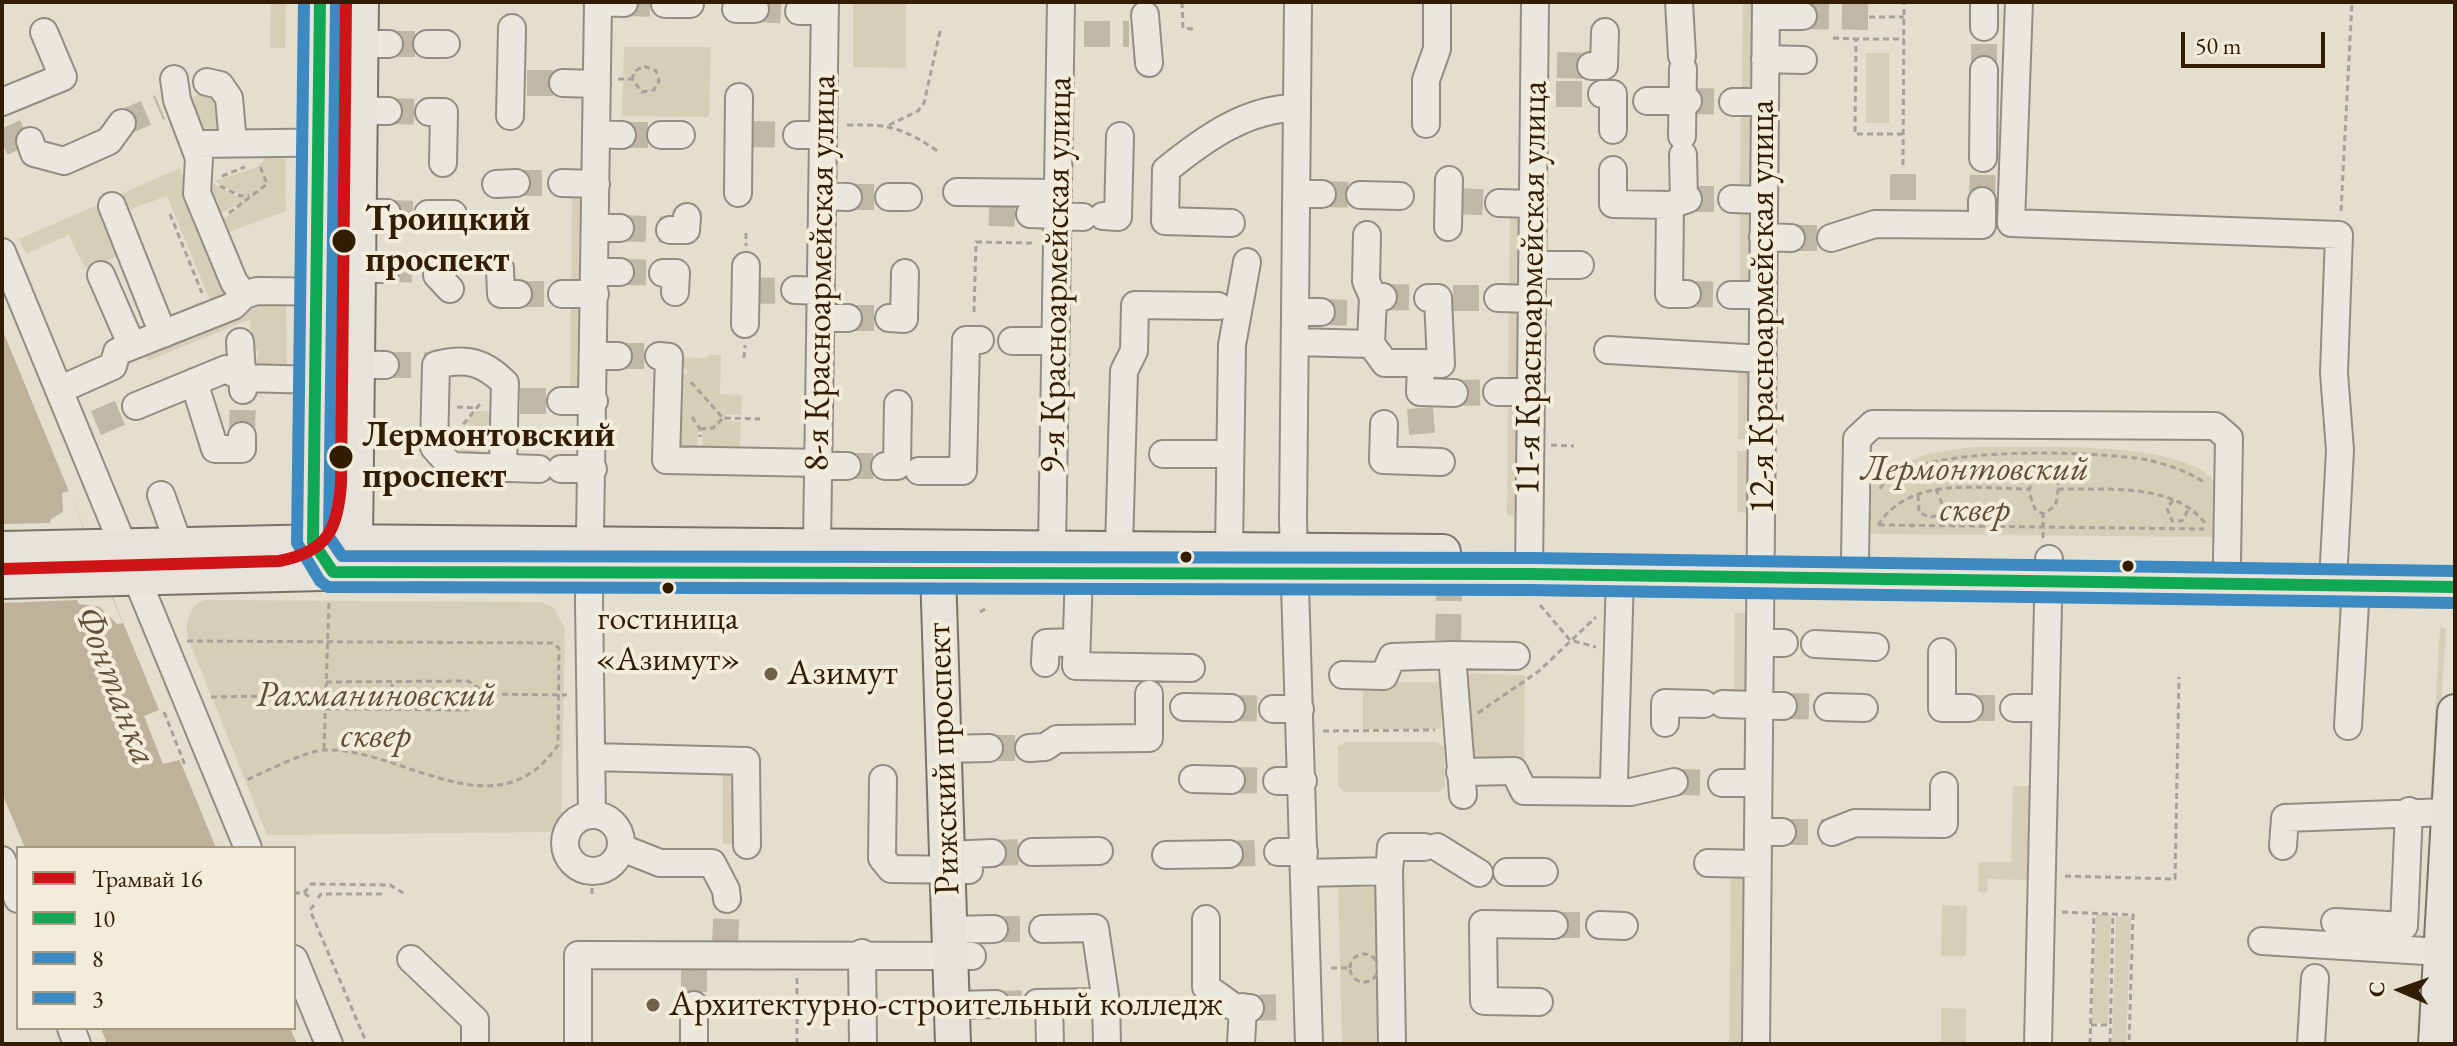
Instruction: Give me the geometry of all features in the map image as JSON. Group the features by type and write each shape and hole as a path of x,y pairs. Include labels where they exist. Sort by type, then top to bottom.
{"main road":[{"path":"320,2 313,542 331,586"},
{"path":"331,586 355,542 366,370 373,213 369,121 375,44 361,2"},
{"path":"2,549 355,542 591,558 950,562 1079,571 1296,563 1531,574 1761,567 2046,550 2345,574 2455,565"},
{"path":"2,581 120,578 331,586 591,558 817,544 950,562 1052,547 1229,550 1449,585 1531,574 1620,586 1855,558 2046,550 2227,561 2455,587"},
{"name":"Рижский проспект","path":"950,562 966,749 967,940 974,1044"},
{"path":"2436,1044 2455,712"},
{"name":"Рижский проспект","path":"953,1044 973,1005"}],"street":[{"path":"592,815 594,401 606,356 603,280 608,228 596,184 609,134 607,81 598,2 624,3"},
{"name":"9-я Красноармейская улица","path":"1052,547 1055,341 1072,212 1072,34 1061,2"},
{"path":"1298,2 1297,108 1309,194 1308,312 1295,342 1300,709 1290,781 1304,862 1297,1007 1309,1044"},
{"path":"1426,124 1426,80 1437,49 1437,2"},
{"name":"11-я Красноармейская улица","path":"1531,574 1533,204 1546,65 1535,2"},
{"path":"1679,2 1685,101 1681,201 1669,294 1687,294"},
{"path":"2019,2 2011,223 2339,235 2334,373 2345,574 2348,726"},
{"path":"799,11 825,6"},
{"name":"8-я Красноармейская улица","path":"817,544 819,464 834,318 821,291 835,197 823,129 825,6"},
{"path":"1766,9 1803,16"},
{"name":"12-я Красноармейская улица","path":"1756,1044 1757,864 1770,832 1758,783 1771,706 1772,643 1761,567 1766,9"},
{"path":"510,116 519,82 512,28"},
{"path":"1141,28 1149,63"},
{"path":"2,102 63,77 44,32"},
{"path":"1591,66 1604,66 1605,32"},
{"path":"319,44 375,44"},
{"path":"1765,59 1803,60"},
{"path":"1983,158 1984,70"},
{"path":"563,83 607,81"},
{"path":"207,82 220,85 229,98 250,149"},
{"path":"1602,94 1613,94 1613,130"},
{"path":"170,95 199,158 197,193 234,282 244,295"},
{"path":"738,193 744,134 739,97"},
{"path":"1647,101 1685,101"},
{"path":"1733,102 1765,102"},
{"path":"1231,223 1165,221 1166,170 1202,140 1269,108 1297,108"},
{"path":"429,112 444,112 443,163"},
{"path":"194,144 250,149 318,126 369,121"},
{"path":"30,141 34,153 64,161 109,141 122,123"},
{"path":"797,135 823,129"},
{"path":"957,192 1118,217 1120,136"},
{"path":"1613,170 1613,204 1681,201"},
{"path":"562,183 596,184"},
{"path":"1400,196 1366,211 1366,281 1372,305 1371,344 1385,363 1441,364 1440,298"},
{"path":"1732,199 1764,200"},
{"path":"1831,238 1902,212 1982,225 1982,201"},
{"path":"1499,203 1533,204"},
{"path":"112,206 163,334"},
{"path":"317,212 373,213"},
{"path":"1030,214 1072,212"},
{"path":"1763,237 1791,238"},
{"path":"2,252 59,390 86,427 124,546 120,578 247,846"},
{"path":"1229,550 1232,345 1247,262"},
{"path":"1532,265 1580,265"},
{"path":"500,268 501,294 518,294"},
{"path":"889,318 904,319 905,273"},
{"path":"101,275 132,346"},
{"path":"59,390 113,366 117,352 233,306 244,295 316,280 368,276"},
{"path":"744,277 745,324"},
{"path":"562,294 603,280"},
{"path":"795,290 821,291"},
{"path":"1731,295 1762,295"},
{"path":"1498,298 1532,299"},
{"path":"1119,548 1124,371 1134,351 1135,305 1218,306"},
{"path":"919,471 963,471 966,340 980,340"},
{"path":"1012,341 1055,341"},
{"path":"240,342 243,386"},
{"path":"1295,342 1371,344"},
{"path":"1608,350 1763,359"},
{"path":"664,360 666,460 847,466"},
{"path":"503,468 510,404 505,383 490,367 477,362 452,361 432,365 434,447 451,466 503,468 550,469 593,469"},
{"path":"1421,363 1420,400 1454,393"},
{"path":"136,406 226,369 243,386"},
{"path":"243,386 315,372 366,370"},
{"path":"194,382 215,449 242,449 242,436"},
{"path":"1497,392 1531,392"},
{"path":"561,401 594,401"},
{"path":"885,466 897,466 898,404"},
{"path":"1384,424 1383,460 1429,456"},
{"path":"1855,558 1857,439 1873,424 2215,426 2229,438 2227,561"},
{"path":"1163,454 1229,454"},
{"path":"161,495 179,545"},
{"path":"2038,1044 2046,550"},
{"path":"1079,571 1076,666 1191,668"},
{"path":"1614,781 1620,586"},
{"path":"1045,663 1046,643 1076,642"},
{"path":"1815,644 1875,647"},
{"path":"1449,650 1461,783 1514,771 1524,791 1631,792 1674,782"},
{"path":"1343,675 1384,676 1392,657 1449,650 1516,656"},
{"path":"1942,652 1942,708 1969,708"},
{"path":"1029,748 1045,747 1057,739 1149,738 1149,694"},
{"path":"1665,723 1665,703 1771,706"},
{"path":"1184,707 1231,708"},
{"path":"1828,707 1864,708"},
{"path":"2014,708 2045,708"},
{"path":"1273,709 1300,709"},
{"path":"591,757 746,761 747,845"},
{"path":"883,779 882,858 891,869 965,860"},
{"path":"1193,779 1231,780"},
{"path":"1722,783 1758,783"},
{"path":"1832,832 1855,823 1944,824 1944,786"},
{"path":"2283,846 2285,818 2409,811 2449,812"},
{"path":"2335,922 2404,926 2409,811"},
{"path":"592,815 604,816 614,824 621,835 622,848 611,865 592,883 581,869 562,854 570,827 579,818 592,815"},
{"path":"1392,1044 1391,847 1430,847 1479,873"},
{"path":"622,848 660,863 712,863 726,890 727,899"},
{"path":"1032,852 1099,851"},
{"path":"1278,852 1304,862 1389,871"},
{"path":"1166,855 1229,854"},
{"path":"2,860 16,894"},
{"path":"1708,863 1757,864"},
{"path":"1507,872 1544,872"},
{"path":"1206,919 1206,987 1234,1007 1247,1007 1241,1044"},
{"path":"1539,1002 1484,1001 1483,924 1554,925"},
{"path":"1043,929 1095,928 1106,1002 1107,1044"},
{"path":"578,1044 578,955 694,960 725,950 797,954 862,953 967,940"},
{"path":"2262,941 2316,963 2441,952"},
{"path":"862,953 863,1044"},
{"path":"411,959 475,1020 475,1042"},
{"path":"2311,1044 2316,963"},
{"path":"296,964 329,1044"},
{"path":"1050,1044 1043,1003 1106,1002"},
{"path":"694,1005 694,1044"}],"path":[{"path":"1182,2 1183,28 1193,29"},
{"path":"1903,165 1904,2"},
{"path":"2339,235 2352,2"},
{"path":"1869,17 1904,17"},
{"path":"889,125 918,111 924,103 941,27"},
{"path":"1833,38 1904,39"},
{"path":"1856,39 1855,134 1903,134"},
{"path":"644,66 656,71 659,81 654,90 642,92 635,87 632,79 635,71 644,66"},
{"path":"607,81 632,79"},
{"path":"823,129 889,125 908,131 939,152"},
{"path":"211,227 267,184 250,149 209,181 240,196 250,196"},
{"path":"170,214 211,315"},
{"path":"744,277 746,233"},
{"path":"974,312 976,242 1033,243"},
{"path":"664,360 688,373 692,396"},
{"path":"434,447 460,430 484,398 490,367"},
{"path":"692,385 723,418 760,419"},
{"path":"435,406 476,408 510,404"},
{"path":"692,408 692,419 700,429 700,461"},
{"path":"700,429 713,428 723,418"},
{"path":"1547,445 1574,446"},
{"path":"2044,447 2044,464"},
{"path":"1879,493 1891,475 1924,462 1982,455 2146,460 2184,471 2209,487"},
{"path":"2044,464 2034,471 2029,489 2032,505 2043,514 2046,550"},
{"path":"2043,514 2055,506 2058,489 2054,471 2044,464"},
{"path":"1878,525 1893,507 1918,493 1936,489 2029,489"},
{"path":"1929,517 1940,512 1943,506 1936,489"},
{"path":"2058,489 2125,491 2173,500 2189,509 2210,529"},
{"path":"1918,493 1919,512 1929,517"},
{"path":"2173,500 2167,514 2176,522 2176,529"},
{"path":"1878,509 1878,525"},
{"path":"2176,522 2186,517 2189,509"},
{"path":"1929,517 1929,526"},
{"path":"2210,518 2210,529"},
{"path":"1870,525 1929,526 2046,550 2176,529 2210,529"},
{"path":"1531,574 1540,605 1570,640 1619,654"},
{"path":"324,749 331,586"},
{"path":"1321,731 1455,728 1539,671 1620,586"},
{"path":"185,641 552,643 559,648 558,745 519,781 475,784 443,780 380,760 324,749 245,781"},
{"path":"2043,875 2175,879 2179,677"},
{"path":"392,681 392,710"},
{"path":"326,682 468,681 487,694 565,695"},
{"path":"325,709 467,710 487,694"},
{"path":"211,697 326,695"},
{"path":"164,712 185,765"},
{"path":"304,893 311,884 390,885 405,894"},
{"path":"296,893 304,893 311,898"},
{"path":"318,898 321,894 384,894"},
{"path":"314,905 310,910 367,1044"},
{"path":"2042,910 2133,915 2129,1044"},
{"path":"2090,1044 2094,912"},
{"path":"2110,1044 2113,913"},
{"path":"1363,953 1375,959 1378,967 1371,980 1362,982 1353,977 1349,968 1352,959 1363,953"},
{"path":"797,954 797,1044"},
{"path":"1327,969 1349,968"},
{"path":"2091,1025 2110,1025"}],"green space":[{"path":"271,2 286,2 285,48 270,48"},
{"path":"853,2 906,2 906,68 853,67"},
{"path":"1743,2 1753,2 1752,93 1742,93"},
{"path":"624,47 711,47 709,117 622,116"},
{"path":"1866,53 1889,53 1889,123 1866,123"},
{"path":"204,92 217,94 222,134 202,133 190,99"},
{"path":"1741,110 1752,110 1751,191 1740,191"},
{"path":"285,150 286,211 221,235 216,225 240,206 238,203 213,219 207,206 210,182 238,197 239,194 214,181 255,168 264,161 261,151"},
{"path":"180,168 231,294 213,308 167,196 123,212 116,196"},
{"path":"572,195 580,195 579,285 571,285"},
{"path":"102,203 145,321 116,257 85,268 69,235 26,254 19,239"},
{"path":"1740,207 1751,207 1750,288 1740,288"},
{"path":"1510,210 1520,210 1519,291 1509,291"},
{"path":"258,299 286,299 287,373 255,367 259,351 253,351 250,319 148,361 143,348"},
{"path":"571,301 579,301 578,396 570,396"},
{"path":"1509,305 1519,305 1519,383 1508,383"},
{"path":"708,355 721,355 720,394 742,395 741,415 726,415 727,421 741,422 740,450 703,449 702,432 698,432 697,449 679,448 676,370 687,375 687,369 676,364 676,357 707,358"},
{"path":"1738,366 1749,366 1749,439 1738,439"},
{"path":"1508,400 1518,400 1517,516 1507,515"},
{"path":"476,411 496,411 494,443 484,450 471,452 448,444 456,436 466,442 475,440 477,436 466,424"},
{"name":"Лермонтовский сквер","path":"1972,447 2102,448 2173,459 2199,469 2215,483 2219,502 2218,537 1870,534 1871,491 1875,476 1927,454"},
{"path":"1737,451 1749,451 1748,513 1737,512"},
{"name":"Рахманиновский сквер","path":"204,600 541,602 553,607 565,628 561,824 552,832 267,835 188,638 189,615"},
{"path":"1735,613 1746,613 1745,696 1734,696"},
{"path":"2440,628 2446,629 2435,801 2430,801"},
{"path":"1460,673 1525,675 1524,761 1470,760"},
{"path":"1363,682 1441,682 1441,729 1363,729"},
{"path":"1346,742 1437,742 1444,747 1445,787 1438,792 1344,792 1338,785 1338,746"},
{"path":"723,771 736,771 736,844 723,844"},
{"path":"2013,786 2030,786 2028,880 1988,879 1987,893 1978,892 1979,862 2011,862"},
{"path":"1744,872 1742,1044 1729,1044 1731,876"},
{"path":"1384,877 1388,1044 1342,1044 1338,878"},
{"path":"1942,905 1967,906 1966,956 1941,956"},
{"path":"2096,914 2111,915 2108,1024 2092,1023"},
{"path":"2116,916 2131,917 2126,1044 2112,1044"},
{"path":"1941,1008 1966,1009 1966,1044 1941,1044"}],"water":[{"name":"Фонтанка","path":"2,329 215,846 24,846 2,793"},
{"path":"102,1030 291,1030 297,1044 107,1044"}],"pier":[{"path":"69,491 123,623 117,624 100,607 79,604 77,600 2,603 2,524 50,523 51,519 63,512 62,493"},
{"path":"159,710 162,718 166,717 183,759 163,764 144,716"}],"tunnel":[{"path":"624,3 665,4"},
{"path":"755,9 799,11"},
{"path":"1803,16 1869,17"},
{"path":"1984,27 1984,70"},
{"path":"1084,34 1129,34"},
{"path":"389,44 427,44"},
{"path":"1557,65 1591,66"},
{"path":"527,83 563,83"},
{"path":"1556,94 1602,94"},
{"path":"1688,101 1733,102"},
{"path":"122,123 160,107"},
{"path":"388,111 429,112"},
{"path":"2,143 26,132 30,141"},
{"path":"749,134 797,135"},
{"path":"622,135 661,135"},
{"path":"1982,201 1983,158"},
{"path":"1903,165 1903,200"},
{"path":"516,183 562,183"},
{"path":"1322,194 1360,195"},
{"path":"848,197 889,197"},
{"path":"1688,199 1732,199"},
{"path":"1457,201 1499,203"},
{"path":"387,213 428,214"},
{"path":"989,213 1030,214"},
{"path":"620,228 670,230"},
{"path":"1791,238 1831,238"},
{"path":"386,269 431,270 437,275"},
{"path":"620,272 663,273"},
{"path":"749,291 795,290"},
{"path":"518,294 562,294"},
{"path":"1687,294 1731,295"},
{"path":"1383,297 1428,298"},
{"path":"1453,298 1498,298"},
{"path":"1321,312 1359,313"},
{"path":"848,318 889,318"},
{"path":"618,356 659,356"},
{"path":"385,365 428,365"},
{"path":"1454,393 1497,392"},
{"path":"242,436 243,393"},
{"path":"520,401 561,401"},
{"path":"96,423 136,406"},
{"path":"1420,408 1423,445"},
{"path":"847,466 885,466"},
{"path":"1448,640 1449,595"},
{"path":"1783,706 1828,707"},
{"path":"1231,708 1273,709"},
{"path":"1969,708 2014,708"},
{"path":"989,748 1029,748"},
{"path":"1231,780 1277,781"},
{"path":"1674,782 1722,783"},
{"path":"1782,832 1832,832"},
{"path":"992,853 1032,852"},
{"path":"1229,854 1278,852"},
{"path":"725,945 727,899"},
{"path":"1554,925 1600,925"},
{"path":"994,929 1043,929"},
{"path":"694,966 694,1005"},
{"path":"996,1004 1037,1003"},
{"path":"1250,1008 1285,1007"}],"tram line":[{"name":"16","path":"2,569 279,561 309,552 327,536 337,514 341,483 346,2"}],"transit line":[{"name":"8","path":"304,2 297,543 320,581 328,587 1529,590 2455,603"},
{"name":"10","path":"320,2 313,542 333,572 1529,574 2455,587"},
{"name":"3","path":"336,2 329,537 342,556 1529,558 2455,571"}],"place":[{"name":"Троицкий проспект","path":"344,241"},
{"name":"Лермонтовский проспект","path":"341,457"},
{"name":"гостиница «Азимут»","path":"668,588"},
{"name":"Азимут","path":"771,674"},
{"name":"Архитектурно-строительный колледж","path":"653,1005"}]}
